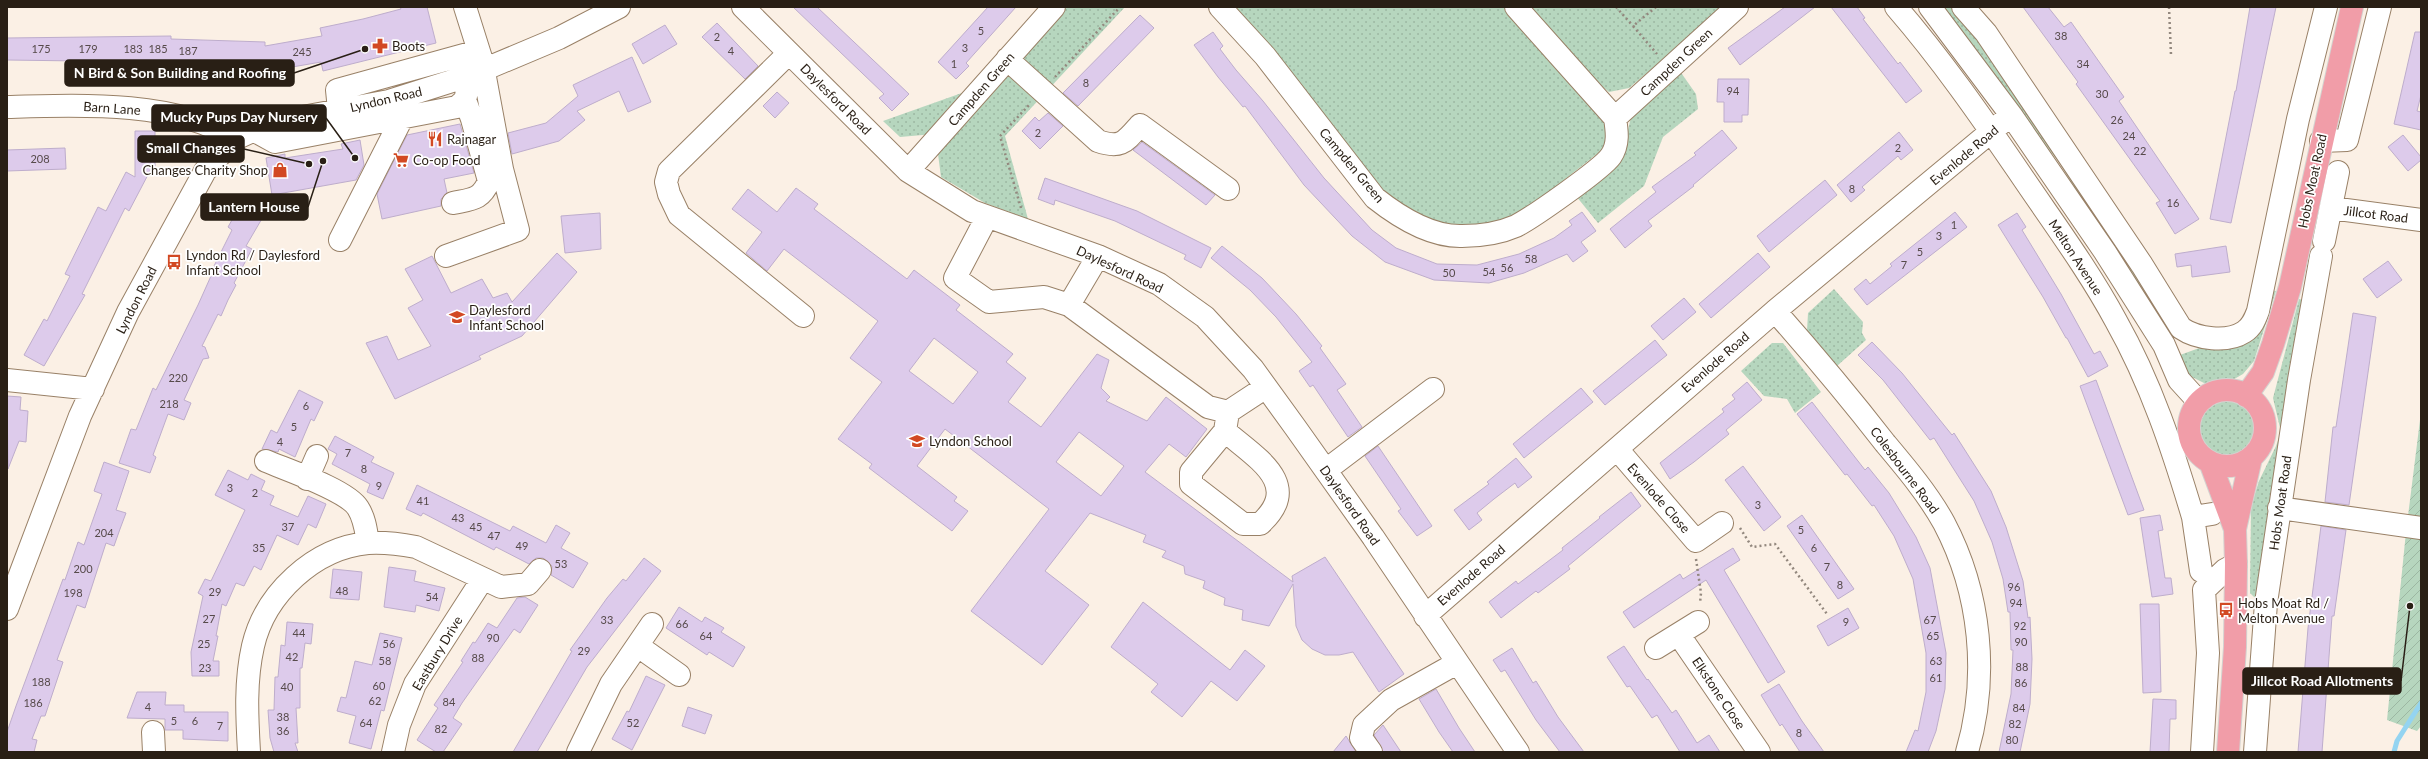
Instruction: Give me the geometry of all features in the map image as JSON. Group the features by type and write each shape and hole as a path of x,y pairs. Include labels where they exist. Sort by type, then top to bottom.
{"main road":[{"name":"Hobs Moat Road","path":"2246,396 2262,372 2288,294 2352,7"},
{"path":"2228,752 2235,611 2235,529 2251,458 2260,446 2265,426 2260,410 2246,396 2234,391 2223,391 2208,396 2200,402 2190,418 2190,435 2196,451 2210,462 2221,466 2233,466 2251,458"},
{"path":"2210,462 2235,529"}],"street":[{"path":"446,256 518,230 502,169 465,7"},
{"path":"478,65 559,38 619,7"},
{"name":"Daylesford Road","path":"743,7 908,171 966,207 987,217 1098,256 1159,284 1205,317 1253,369 1266,386 1326,470 1518,752"},
{"name":"Campden Green","path":"908,171 1054,7"},
{"name":"Campden Green","path":"1220,7 1265,56 1375,198 1391,211 1438,233 1468,236 1490,234 1516,226 1582,181 1611,156 1618,136 1615,118 1737,7"},
{"path":"1516,7 1615,118"},
{"name":"Melton Avenue","path":"1896,7 1922,37 1992,131 2079,260 2116,321 2138,364 2202,516 2202,581 2208,653 2202,752"},
{"name":"Melton Avenue","path":"1930,7 2011,115 2106,252 2164,345 2179,380 2200,402"},
{"path":"1963,7 1990,39 2142,265 2181,328 2191,335"},
{"name":"Hobs Moat Road","path":"2191,335 2214,338 2245,332 2253,323 2258,311 2298,119 2326,7"},
{"name":"Hobs Moat Road","path":"2321,141 2347,140 2380,7"},
{"path":"789,53 756,88 681,158 669,171 666,182 671,199 679,215 803,316"},
{"path":"1007,59 1098,141 1111,145 1124,142 1140,125 1228,189"},
{"path":"453,203 477,198 484,192 489,181 472,119 465,100 478,65"},
{"name":"Lyndon Road","path":"7,609 80,416 128,312 205,171 244,134 270,123 338,110 337,90 478,65"},
{"name":"Barn Lane","path":"7,107 85,106 165,112 222,130 275,142 457,107 465,100"},
{"name":"Evenlode Road","path":"1425,616 1775,311 2011,115"},
{"path":"340,240 402,118"},
{"name":"Hobs Moat Road","path":"2255,752 2265,612 2279,508 2322,249 2338,172"},
{"name":"Jillcot Road","path":"2331,208 2421,220"},
{"path":"987,217 955,278 990,302 1044,297 1069,305 1227,421 1272,472 1279,490 1272,513 1260,524 1243,524 1191,484 1191,472 1227,421 1266,386"},
{"path":"1069,305 1098,256"},
{"name":"Colesbourne Road","path":"1775,311 1841,387 1916,481 1944,523 1963,569 1974,606 1978,641 1980,672 1978,703 1967,752"},
{"path":"2164,345 2191,335"},
{"path":"7,380 93,389"},
{"path":"1326,470 1433,389"},
{"name":"Evenlode Close","path":"1616,449 1696,541 1722,523"},
{"path":"307,479 317,456"},
{"path":"266,461 334,489 358,507 365,523 368,543"},
{"path":"2279,508 2421,528"},
{"path":"249,752 247,697 253,646 262,621 274,598 304,570 323,558 346,548 368,543 401,544 416,547 492,584 528,584 540,570"},
{"path":"2202,581 2236,564"},
{"name":"Eastbury Drive","path":"393,752 399,725 415,684 492,584"},
{"path":"2235,611 2265,612"},
{"path":"1656,648 1698,622"},
{"path":"578,752 612,684 652,624"},
{"name":"Elkstone Close","path":"1679,635 1759,752"},
{"path":"638,646 679,674"},
{"path":"1371,752 1361,738 1364,725 1391,700 1457,663"}],"path":[{"path":"1616,7 1669,68"},
{"path":"1633,26 1656,7"},
{"path":"2168,7 2171,55"},
{"path":"1722,523 1732,516 1752,547 1775,544 1827,614"},
{"path":"1696,541 1696,566 1702,593 1698,622"}],"green space":[{"path":"1061,7 1125,7 1005,136 1028,219 985,203 941,177 938,154"},
{"path":"1231,7 1504,7 1606,117 1607,138 1602,150 1517,217 1480,229 1434,227 1399,209"},
{"path":"1528,7 1748,7 1677,67 1696,94 1698,109 1663,137 1644,186 1598,223 1576,196 1627,134 1632,113 1666,80 1654,67 1629,88 1609,92 1597,82"},
{"path":"1940,7 1952,7 2008,76 2175,331 2173,336 2167,337 2060,164"},
{"path":"973,89 934,134 900,137 883,121"},
{"path":"1834,289 1863,322 1862,333 1866,340 1837,366 1807,331 1808,313"},
{"path":"2269,290 2276,291 2254,361 2243,374 2229,382 2206,384 2188,375 2180,355 2202,347 2252,340 2257,335"},
{"path":"2299,299 2307,301 2260,597 2254,597 2250,593 2251,506 2259,481 2281,432 2273,398"},
{"path":"1772,343 1783,343 1821,392 1795,413 1787,399 1764,396 1741,371"},
{"path":"2224,399 2236,399 2247,404 2255,412 2260,423 2258,441 2247,454 2236,459 2224,459 2213,454 2205,446 2200,435 2200,423 2205,412 2213,404"},
{"path":"2421,412 2421,726 2417,731 2387,720 2406,532"}],"building":[{"path":"400,7 427,7 436,43 323,71 321,62 275,70 274,67 225,66 225,63 7,60 7,38 171,36 171,39 265,42 265,46 322,36 320,28 401,9"},
{"path":"793,7 817,7 909,94 892,111 879,98 884,94"},
{"path":"988,7 1016,7 966,63 969,66 956,79 938,62"},
{"path":"1785,7 1815,7 1740,65 1728,48"},
{"path":"1831,7 1857,7 1865,18 1863,19 1898,64 1900,62 1922,91 1906,103"},
{"path":"2023,7 2048,7 2064,27 2071,22 2124,97 2119,101 2199,219 2175,234 2156,203 2160,201 2076,84 2078,82"},
{"path":"2250,7 2276,7 2231,223 2210,219 2236,91"},
{"path":"1140,15 1154,28 1078,106 1063,93"},
{"path":"717,23 758,66 745,79 702,37"},
{"path":"665,25 677,44 643,64 632,44"},
{"path":"1213,32 1223,46 1220,49 1324,178 1372,230 1396,248 1437,264 1477,265 1519,254 1554,238 1572,225 1569,221 1582,212 1596,231 1581,242 1588,251 1573,262 1567,254 1524,273 1489,283 1434,280 1385,262 1352,236 1304,185 1245,106 1243,107 1194,45"},
{"path":"2415,32 2421,32 2421,95 2417,111 2421,112 2421,130 2394,124"},
{"path":"632,57 651,102 628,112 619,91 577,111 585,120 559,141 512,154 508,133 546,123 578,96 573,85"},
{"path":"1718,79 1749,79 1748,115 1742,115 1742,122 1724,122 1724,102 1717,102"},
{"path":"777,92 789,103 775,118 763,106"},
{"path":"1048,113 1063,126 1040,149 1022,131 1035,117 1039,121"},
{"path":"460,124 474,173 444,179 447,193 441,199 441,206 382,219 377,194 407,135"},
{"path":"1722,130 1737,148 1693,185 1694,186 1648,221 1652,226 1625,248 1610,229 1656,192 1652,187 1696,155 1694,153"},
{"path":"135,131 155,131 155,169 151,169 129,211 125,208 82,294 85,295 44,366 24,355 44,319 47,321 70,276 65,274 98,207 106,211 126,172 135,177"},
{"path":"1899,132 1913,150 1901,160 1898,156 1862,187 1865,190 1851,202 1837,185"},
{"path":"2403,135 2421,157 2421,160 2408,171 2388,147"},
{"path":"360,140 364,165 356,180 272,195 266,158 285,154 285,158 343,149 341,144"},
{"path":"1142,142 1215,195 1206,205 1133,150"},
{"path":"65,148 66,169 7,171 7,150"},
{"path":"1045,178 1137,211 1211,248 1201,268 1184,259 1186,255 1115,221 1055,200 1054,205 1038,199"},
{"path":"1825,180 1837,195 1769,252 1757,236"},
{"path":"796,188 818,204 814,209 907,279 914,270 960,305 956,310 1013,354 1006,362 1026,378 1008,402 1041,427 1097,354 1109,360 1101,388 1110,397 1106,401 1147,421 1166,397 1207,429 1186,457 1169,444 1145,472 1293,582 1292,576 1325,557 1404,674 1379,692 1353,652 1339,655 1325,655 1312,649 1302,640 1296,626 1293,584 1269,626 1242,620 1243,610 1224,605 1225,598 1203,588 1205,581 1185,574 1184,566 1162,557 1166,551 1143,542 1146,535 1090,513 1045,571 1089,605 1042,665 971,611 1049,509 945,429 917,466 957,497 954,501 968,511 952,531 869,468 872,464 838,439 882,382 850,358 878,321 784,249 767,271 746,253 762,232 732,209 748,189 777,212","holes":["934,338 978,372 953,404 909,371","1079,432 1124,466 1101,496 1056,462"]},
{"path":"245,197 267,210 246,246 252,249 234,283 236,285 221,316 218,314 202,346 205,347 209,358 203,359 184,400 191,403 184,420 168,414 153,455 156,457 150,473 119,463 131,429 136,430 153,388 156,390 198,305 215,267 214,266 232,230 228,227"},
{"path":"1955,212 1967,227 1867,305 1854,289 1866,279 1870,284 1892,266 1890,264"},
{"path":"600,213 601,249 565,253 561,216"},
{"path":"2017,213 2026,227 2022,230 2061,294 2094,354 2100,351 2108,366 2088,377 2043,297 1998,225"},
{"path":"1222,246 1262,278 1296,314 1322,346 1320,348 1346,384 1337,390 1362,427 1348,437 1313,385 1310,387 1299,371 1312,362 1276,317 1250,290 1211,258"},
{"path":"2226,246 2230,272 2192,277 2191,265 2177,267 2175,254"},
{"path":"557,253 577,272 522,336 479,356 481,359 395,399 366,343 387,336 398,360 431,346 408,308 423,300 405,269 432,256 451,293 482,279 493,298 507,293 512,302"},
{"path":"1758,253 1770,267 1711,318 1699,304"},
{"path":"2388,261 2402,280 2377,298 2363,279"},
{"path":"1684,298 1696,312 1663,340 1651,326"},
{"path":"2353,313 2376,317 2349,505 2325,502 2333,427 2336,427"},
{"path":"1655,340 1667,355 1605,405 1593,391"},
{"path":"1872,342 1902,373 1952,435 1954,433 1991,491 2006,527 2023,581 2028,618 2030,617 2032,659 2030,704 2020,752 1999,752 2011,694 2013,650 2011,650 2010,612 2008,612 2003,579 1992,542 1974,501 1934,438 1930,440 1883,380 1858,355"},
{"path":"2096,380 2144,510 2128,515 2080,386"},
{"path":"1747,382 1762,400 1726,430 1729,434 1670,479 1660,463 1724,412 1722,409 1735,399 1732,395"},
{"path":"1581,388 1593,402 1524,458 1513,444"},
{"path":"299,390 323,402 314,421 311,419 295,457 279,449 278,452 262,449 271,430 277,433"},
{"path":"7,396 21,397 20,410 28,411 26,442 19,441 8,469"},
{"path":"1812,402 1865,470 1868,467 1889,493 1916,537 1930,568 1946,653 1945,689 1936,731 1928,752 1906,752 1915,730 1918,731 1926,692 1926,653 1913,579 1894,536 1874,505 1872,506 1847,474 1845,475 1797,414"},
{"path":"335,436 374,457 371,462 394,473 383,499 367,492 370,484 332,464 337,454 328,449"},
{"path":"1378,446 1432,526 1417,536 1398,511 1401,509 1365,456"},
{"path":"1516,458 1532,477 1518,488 1515,483 1477,513 1482,520 1469,530 1454,510 1489,484 1487,482"},
{"path":"104,462 129,471 116,510 126,513 114,546 106,543 85,608 77,605 57,660 63,662 45,716 41,716 32,739 37,740 34,752 7,752 7,732 16,706 63,579 65,580 78,542 84,545 102,494 94,491"},
{"path":"1743,466 1781,517 1764,531 1725,480"},
{"path":"228,470 248,480 251,474 265,481 261,490 274,496 270,505 298,517 308,496 326,504 316,528 308,524 298,545 277,535 261,570 254,566 244,586 236,583 226,606 222,604 216,636 218,636 213,661 219,661 219,676 192,676 191,652 203,596 198,593 205,579 211,581 245,510 215,495"},
{"path":"417,485 510,531 513,526 546,543 556,525 570,533 561,548 588,563 573,588 551,575 552,566 543,558 536,558 529,564 496,547 494,550 423,513 421,516 406,509"},
{"path":"1631,492 1641,506 1568,566 1570,569 1538,593 1536,591 1501,618 1489,602 1516,581 1518,584 1563,550 1562,548"},
{"path":"1802,515 1854,589 1838,599 1787,526"},
{"path":"2160,515 2163,530 2158,531 2165,578 2171,578 2173,594 2152,597 2140,518"},
{"path":"2321,526 2346,530 2334,616 2332,616 2322,752 2298,752 2308,628"},
{"path":"1733,548 1740,560 1724,570 1785,672 1768,683 1706,580 1634,628 1623,612 1680,574 1683,579"},
{"path":"644,558 661,571 587,667 537,752 513,752 572,651 570,650 607,598 623,579 626,581"},
{"path":"389,567 416,571 414,581 445,588 439,611 416,605 415,612 384,607"},
{"path":"333,569 362,572 359,600 330,598"},
{"path":"525,597 538,605 520,633 514,629 462,703 453,718 462,724 443,752 436,752 417,740 438,708 434,705 463,662 461,661 473,642 475,643 488,623 497,628 517,598"},
{"path":"1143,602 1230,670 1245,650 1265,666 1237,701 1211,681 1182,717 1151,692 1158,684 1111,647"},
{"path":"2140,604 2159,604 2161,692 2143,693"},
{"path":"679,607 702,622 705,617 724,628 721,632 745,647 733,667 709,652 707,655 666,628"},
{"path":"1848,608 1859,628 1828,646 1817,626"},
{"path":"287,622 313,624 311,644 305,643 302,668 300,668 300,708 296,708 298,743 295,743 298,752 274,752 270,738 268,710 274,710 275,677 278,677 281,645 285,646"},
{"path":"380,633 402,638 384,711 381,710 371,749 349,743 356,716 337,711 341,697 346,698 355,661 372,665"},
{"path":"1624,646 1672,713 1676,710 1697,743 1709,735 1720,752 1680,752 1657,715 1652,718 1630,686 1627,687 1607,657"},
{"path":"1512,648 1533,683 1536,681 1558,717 1584,752 1560,752 1536,720 1505,670 1501,672 1493,660"},
{"path":"646,676 665,685 632,750 612,739 627,711 629,712"},
{"path":"1779,684 1802,721 1824,752 1800,752 1782,724 1780,726 1761,695"},
{"path":"1436,689 1475,752 1453,752 1439,732 1419,699"},
{"path":"137,692 166,692 165,705 184,705 184,712 228,712 228,741 183,739 183,730 165,730 165,719 127,718"},
{"path":"2153,699 2176,700 2176,719 2170,719 2169,752 2150,752"},
{"path":"688,707 712,715 705,734 682,726"},
{"path":"1383,725 1401,752 1383,752 1374,735"},
{"path":"1346,736 1356,752 1333,752"}],"waterway":[{"path":"2394,752 2397,741 2421,703"}],"place":[{"name":"Boots","path":"380,46"},
{"name":"N Bird & Son Building and Roofing","path":"365,49"},
{"name":"Rajnagar","path":"435,139"},
{"name":"Mucky Pups Day Nursery","path":"355,158"},
{"name":"Co-op Food","path":"401,160"},
{"name":"Lantern House","path":"323,161"},
{"name":"Small Changes","path":"309,164"},
{"name":"Changes Charity Shop","path":"280,170"},
{"name":"Lyndon Rd / Daylesford Infant School","path":"174,262"},
{"name":"Daylesford Infant School","path":"457,317"},
{"name":"Lyndon School","path":"917,441"},
{"name":"Jillcot Road Allotments","path":"2410,606"},
{"name":"Hobs Moat Rd / Melton Avenue","path":"2226,610"}]}
